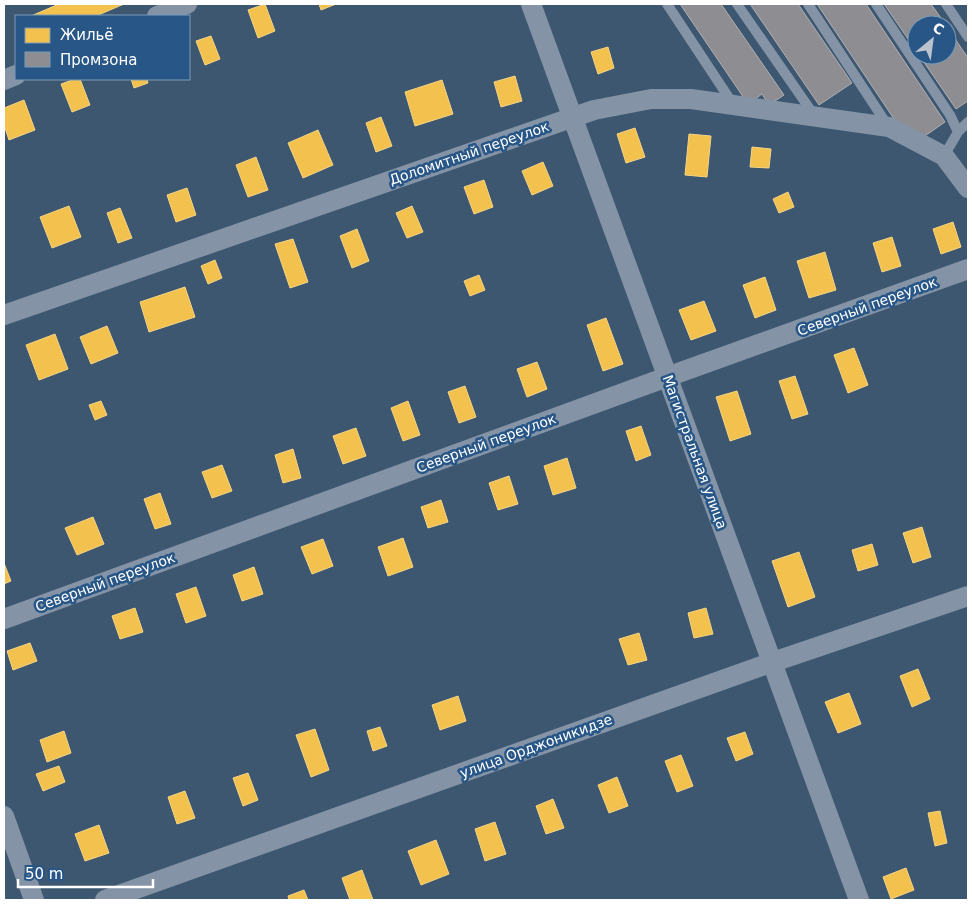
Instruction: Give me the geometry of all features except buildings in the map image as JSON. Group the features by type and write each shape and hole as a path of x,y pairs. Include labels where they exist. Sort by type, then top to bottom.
{"street":[{"path":"159,15 186,4"},
{"name":"Магистральная улица","path":"531,4 860,900"},
{"name":"Доломитный переулок","path":"4,316 594,110 651,99 690,99 733,104 889,127 944,156"},
{"path":"944,156 968,188"},
{"name":"Северный переулок","path":"4,619 667,377 968,270"},
{"name":"улица Орджоникидзе","path":"105,900 773,662 968,596"},
{"path":"4,816 34,900"}],"lane":[{"path":"667,4 733,104"},
{"path":"737,4 814,115"},
{"path":"808,4 889,127"},
{"path":"876,4 950,115 958,132"},
{"path":"949,5 968,36"},
{"path":"944,156 958,132 968,122"}]}
